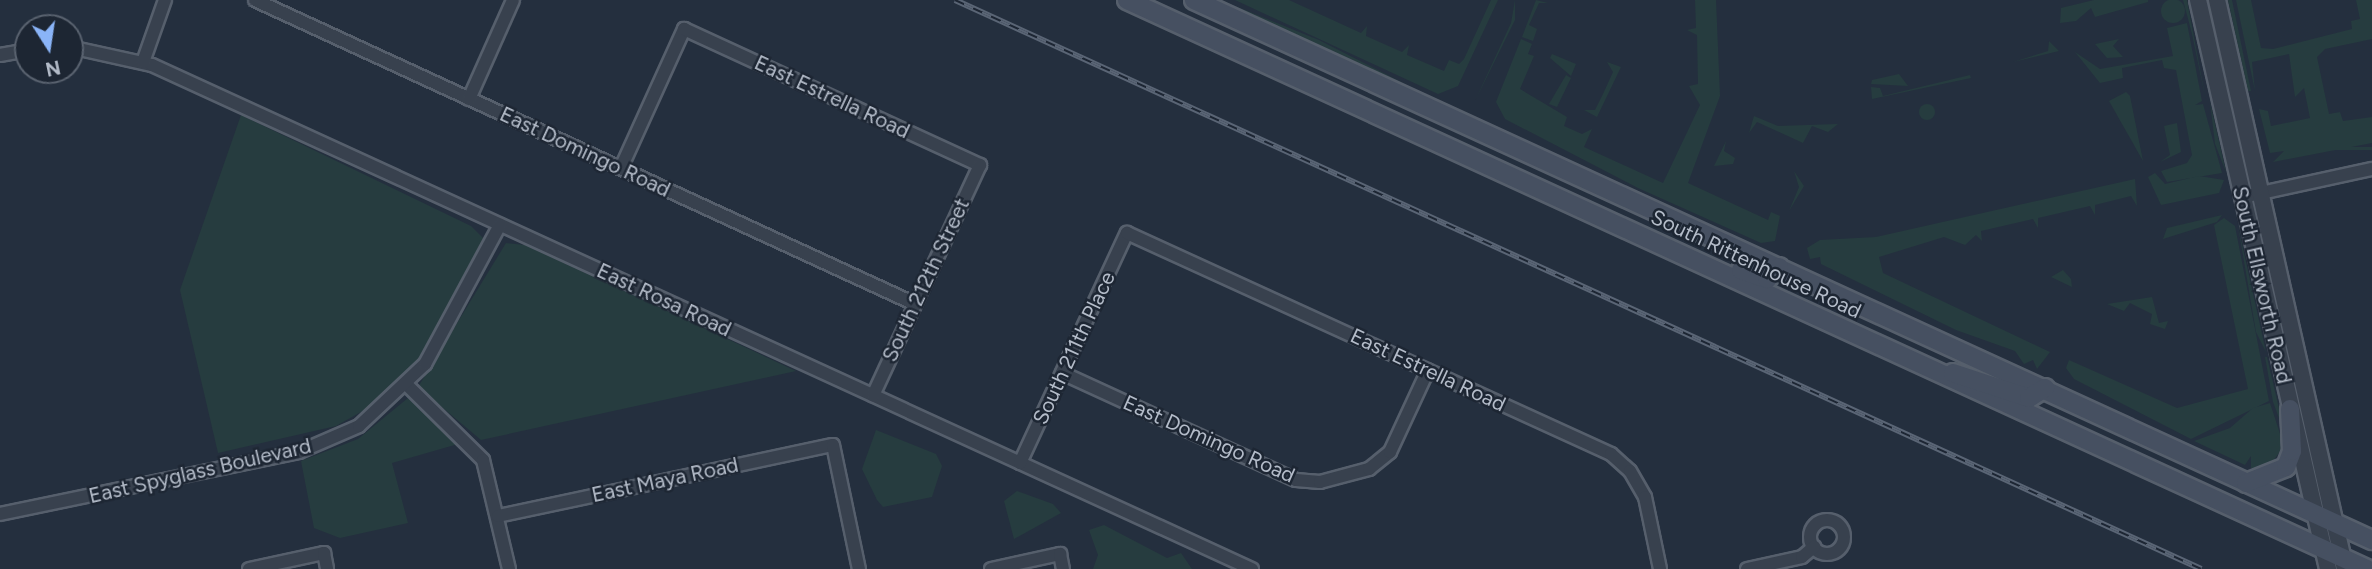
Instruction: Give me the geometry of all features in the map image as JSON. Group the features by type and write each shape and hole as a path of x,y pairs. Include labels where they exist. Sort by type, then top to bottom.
{"main road":[{"name":"South Rittenhouse Road","path":"1126,0 2321,548 2344,564 2367,569"},
{"name":"South Rittenhouse Road","path":"1194,0 2045,388 2312,515 2372,540"},
{"path":"1725,274 1743,269 1767,279 1779,267"},
{"path":"1939,373 1980,377 2029,398 2045,388"},
{"path":"2246,483 2286,467 2292,451 2290,409"}],"street":[{"path":"143,62 165,0"},
{"name":"East Domingo Road","path":"255,0 915,304"},
{"path":"469,99 513,0"},
{"name":"South Ellsworth Road","path":"2198,0 2312,515 2328,569"},
{"name":"South Ellsworth Road","path":"2217,0 2344,564"},
{"name":"East Estrella Road","path":"621,169 684,29 980,165"},
{"name":"East Rosa Road","path":"84,50 143,62 1252,569"},
{"name":"South 212th Street","path":"873,395 980,165"},
{"path":"2242,197 2372,169"},
{"name":"East Spyglass Boulevard","path":"0,514 299,452 359,426 407,385 436,346 500,225"},
{"name":"East Estrella Road","path":"1127,233 1611,454 1630,471 1645,497 1660,569"},
{"name":"South 211th Place","path":"1020,463 1127,233"},
{"name":"East Domingo Road","path":"1062,373 1296,480 1320,482 1369,469 1390,452 1427,370"},
{"path":"407,385 482,460 509,569"},
{"name":"East Maya Road","path":"498,516 833,445 859,569"},
{"path":"1746,569 1802,557 1814,547"},
{"path":"249,569 324,553 327,569"},
{"path":"991,569 1060,554 1063,569"}],"green space":[{"path":"2173,-1 2184,6 2185,11 2178,22 2173,23 2162,16 2161,11 2168,0"},
{"path":"1220,0 1319,40 1407,85"},
{"path":"1235,0 1289,0 1361,33 1367,26 1366,36 1402,52 1409,45 1407,55 1444,71 1449,60 1459,64 1464,59 1491,0 1498,0 1458,86 1438,94"},
{"path":"1515,0 1515,20 1475,101 1511,23"},
{"path":"1536,0 1548,3 1539,3 1529,25 1537,29 1533,41 1522,37"},
{"path":"1695,0 1716,0 1720,96 1688,183 1768,220 1771,212 1780,216 1775,241 1761,243 1638,188 1505,119 1496,102 1521,39 1532,44 1528,54 1534,56 1520,89 1567,117 1564,126 1582,134 1592,129 1584,147 1663,183 1700,105 1689,86 1698,84 1697,35 1687,30 1696,28"},
{"path":"2094,0 2148,2 2095,17 2091,8 2076,21 2060,23 2061,8"},
{"path":"2183,0 2187,0 2206,101 2192,34"},
{"path":"2228,0 2232,0 2251,91 2248,91"},
{"path":"2236,0 2251,0 2261,48 2273,49 2352,29 2351,21 2360,19 2356,0 2372,0 2372,39 2325,49 2317,57 2329,114 2340,112 2343,121 2372,117 2372,143 2273,162 2284,151 2270,153 2259,109 2268,111 2271,126 2310,118 2304,88 2295,97 2289,54 2252,62 2255,91"},
{"path":"2187,23 2202,101 2195,105 2203,104 2222,173 2167,182 2161,171 2187,163 2192,155 2176,70 2164,68 2162,60 2122,68 2123,78 2100,83 2075,52 2100,69 2173,56 2167,28"},
{"path":"2119,39 2113,46 2123,57 2107,58 2095,44"},
{"path":"2049,41 2059,51 2013,62 2048,51"},
{"path":"1552,54 1576,64 1571,76 1550,58"},
{"path":"1607,62 1621,67 1597,117 1584,110 1595,110 1603,94 1613,72"},
{"path":"1899,74 1908,86 1871,84 1872,80"},
{"path":"1566,75 1571,78 1557,107 1549,104"},
{"path":"1970,75 1971,78 1872,99 1871,87 1880,88 1883,96"},
{"path":"2126,92 2130,96 2143,161 2109,101"},
{"path":"2210,102 2226,172 2215,144"},
{"path":"1927,104 1933,106 1933,118 1927,120 1921,118 1919,112 1921,106"},
{"path":"241,115 471,226 483,238 483,258 416,367 375,404 336,426 218,453 180,290"},
{"path":"1754,116 1778,126 1838,124 1828,132 1812,126 1803,143 1757,122 1749,133"},
{"path":"2177,123 2181,152 2160,162 2170,155 2164,126"},
{"path":"1726,141 1724,151 1735,158 1733,164 1714,166"},
{"path":"2275,147 2372,147 2372,150 2275,150"},
{"path":"1794,171 1804,186 1789,211 1799,187"},
{"path":"2155,173 2165,184 2199,176 2224,180 2219,193 2161,205 2148,177"},
{"path":"2135,179 2137,206 2131,196 2095,205 2095,215 2090,206 2038,218 2038,228 2033,219 1981,231 1982,241 1976,235 1965,245 1944,237 1879,257 1883,273 2050,352 2037,369 2033,360 2024,364 2015,351 1956,330 1821,264 1820,257 1810,259 1807,248 1820,240 1876,237"},
{"path":"2222,215 2217,222 2163,239 2167,228"},
{"path":"2224,218 2235,226 2269,401 2191,439 2074,379 2066,368 2069,360 2177,408 2248,389 2214,225"},
{"path":"2238,226 2266,352 2256,332"},
{"path":"506,243 525,245 796,371 481,440 418,387"},
{"path":"2063,270 2071,279 2072,287 2051,277"},
{"path":"2152,297 2159,323 2168,321 2165,329 2150,324 2152,314 2130,303 2124,311 2107,304"},
{"path":"2267,357 2285,434 2273,402"},
{"path":"408,398 458,444 392,463 408,523 340,538 314,528 301,461 358,439"},
{"path":"2270,403 2284,446 2268,468 2251,468 2251,456 2245,465 2194,441 2230,428 2253,408"},
{"path":"876,430 936,454 942,466 932,497 883,507 877,500 862,469"},
{"path":"1017,491 1053,504 1061,513 1014,539 1004,501"},
{"path":"1104,525 1167,558 1181,553 1192,569 1093,569 1098,555 1089,530"}],"railway":[{"path":"955,0 2201,569"}]}
